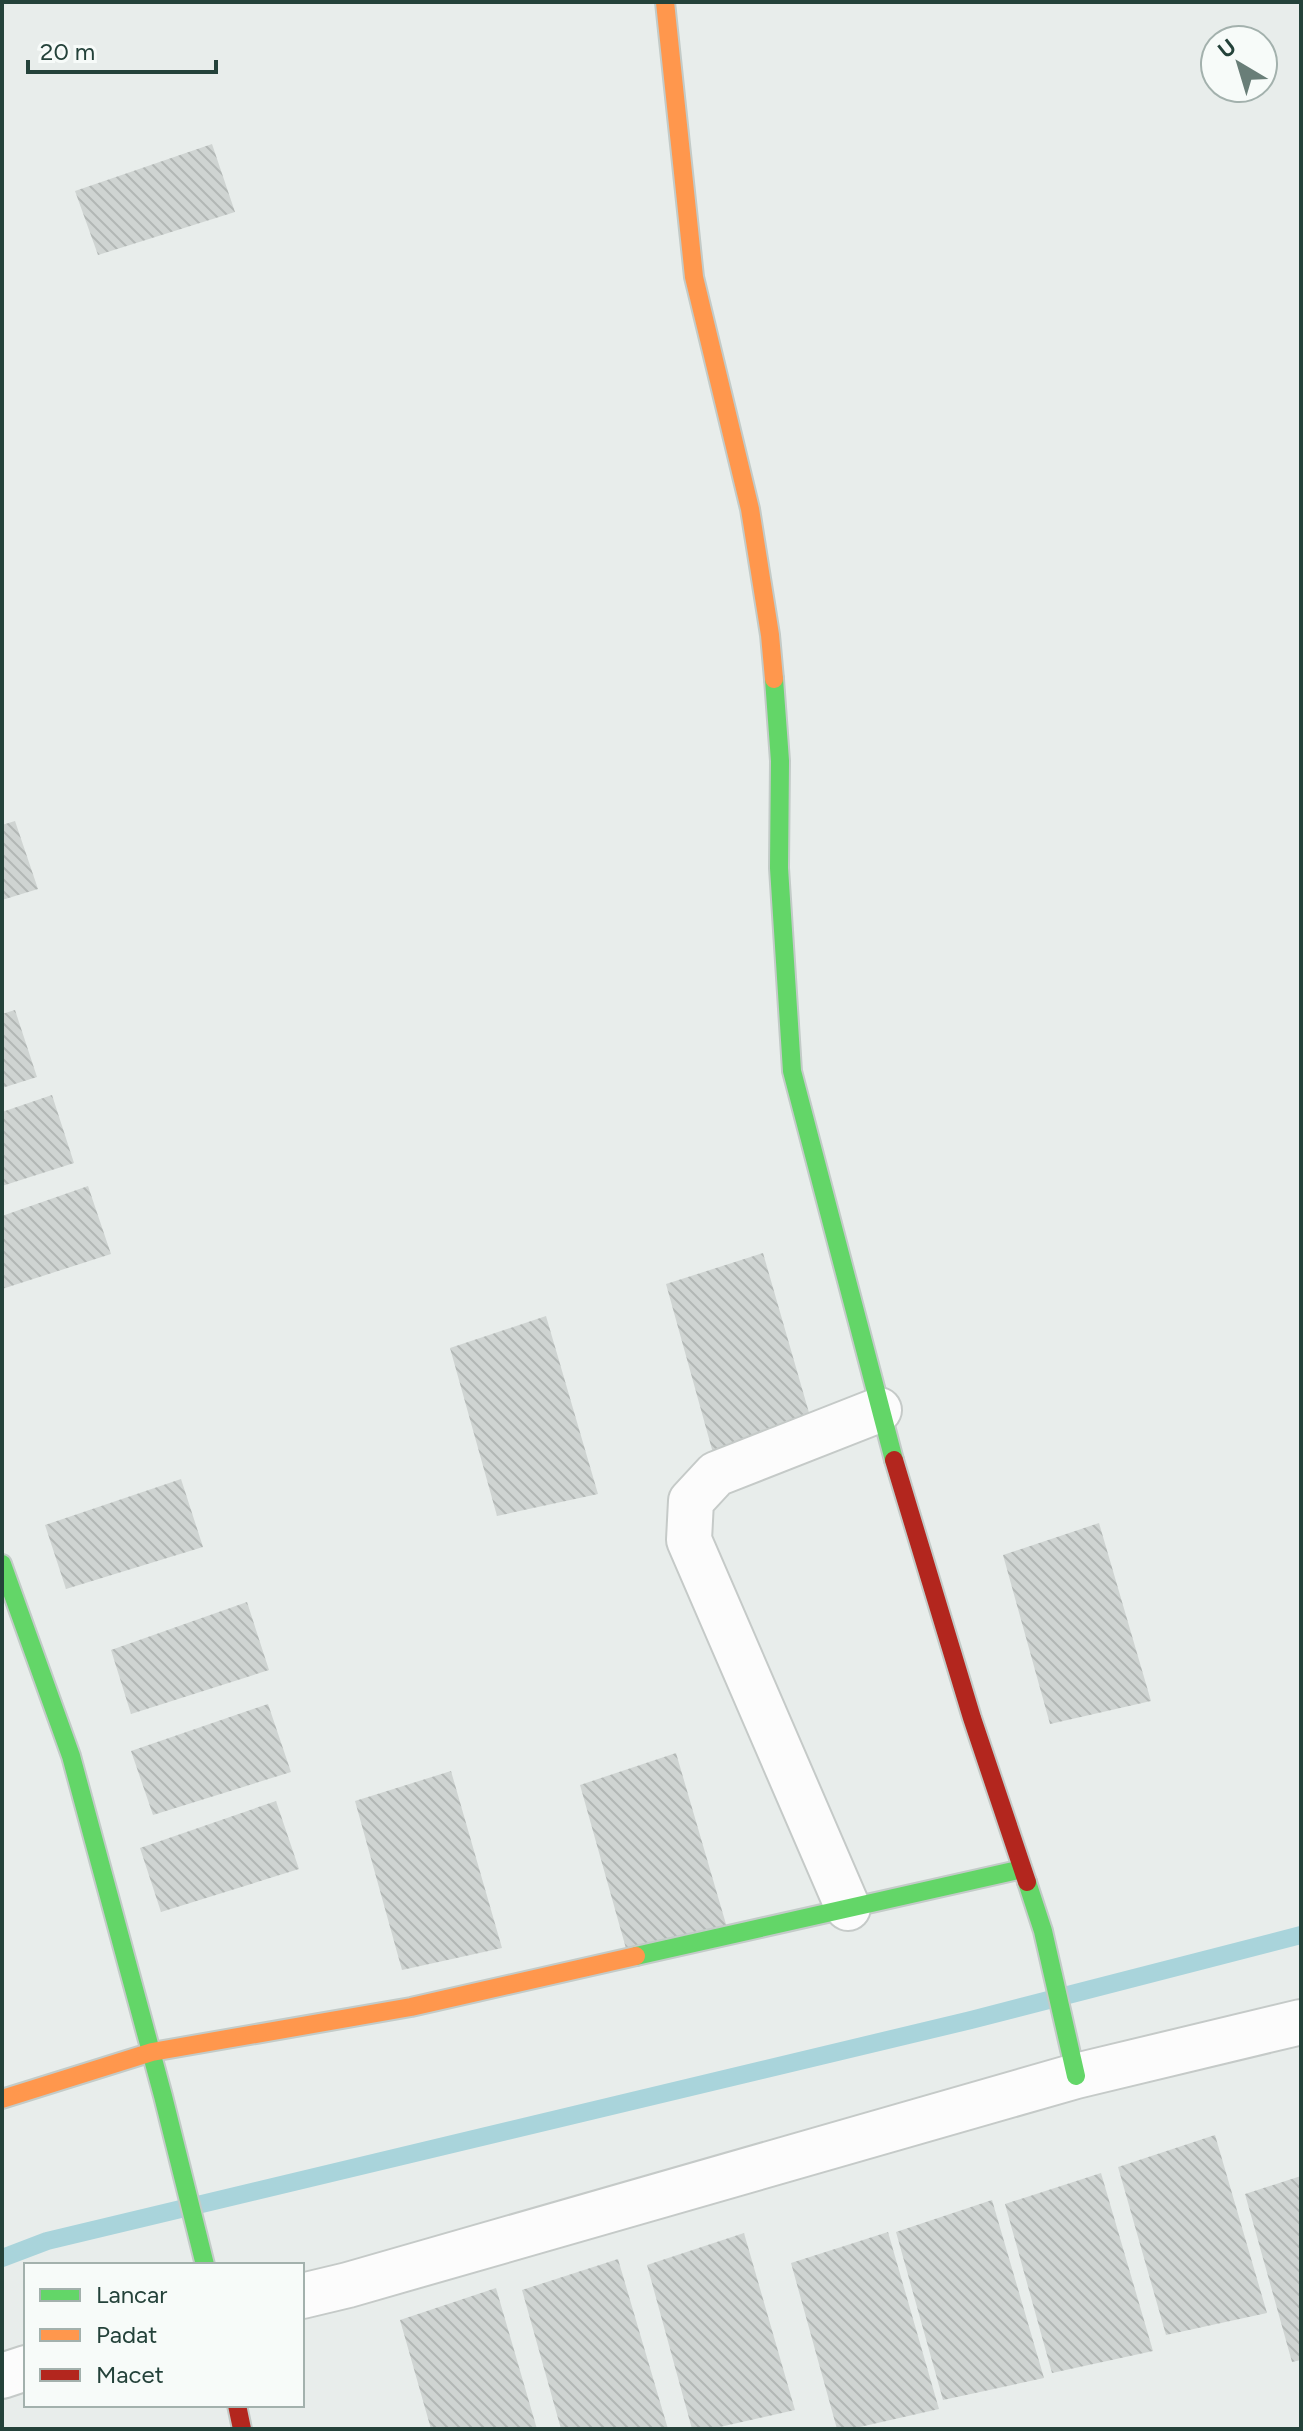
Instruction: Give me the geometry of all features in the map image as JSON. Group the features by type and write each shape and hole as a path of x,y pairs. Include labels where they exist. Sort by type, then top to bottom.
{"street":[{"path":"665,2 694,277 750,509 770,635 780,761 779,868 792,1071 879,1410 972,1718 1043,1931 1076,2076"},
{"path":"848,1908 689,1540 691,1501 716,1474 879,1410"},
{"path":"2,1564 71,1756 152,2052 205,2263"},
{"path":"2,2099 152,2052 411,2007 1022,1869"},
{"path":"304,2296 1076,2076 1301,2022"},
{"path":"2,2376 24,2369"},
{"path":"237,2407 242,2429"}],"building":[{"path":"212,144 235,212 98,255 75,191"},
{"path":"15,821 38,889 2,900 2,825"},
{"path":"15,1010 37,1077 2,1088 2,1014"},
{"path":"52,1095 74,1163 2,1186 2,1112"},
{"path":"88,1186 111,1254 2,1289 2,1216"},
{"path":"763,1253 814,1430 713,1453 666,1284"},
{"path":"546,1316 598,1494 497,1516 450,1348"},
{"path":"181,1479 203,1547 66,1589 45,1525"},
{"path":"1099,1523 1151,1701 1050,1724 1003,1555"},
{"path":"247,1602 269,1670 131,1714 111,1650"},
{"path":"268,1704 291,1772 153,1815 131,1751"},
{"path":"676,1753 728,1931 627,1952 580,1785"},
{"path":"451,1771 502,1948 402,1970 355,1801"},
{"path":"276,1801 299,1869 161,1912 140,1848"},
{"path":"1215,2135 1267,2313 1166,2335 1118,2167"},
{"path":"1101,2173 1153,2351 1052,2373 1005,2204"},
{"path":"1301,2176 1301,2360 1292,2362 1245,2194"},
{"path":"992,2200 1044,2378 943,2400 896,2232"},
{"path":"888,2232 939,2409 851,2429 837,2429 791,2263"},
{"path":"744,2233 795,2410 711,2429 692,2429 647,2265"},
{"path":"618,2259 668,2429 561,2429 522,2290"},
{"path":"496,2288 537,2429 431,2429 400,2320"}],"waterway":[{"path":"2,2258 47,2241 971,2020 1301,1935"}],"traffic: fast":[{"path":"774,679 780,761 779,868 792,1071 894,1460"},
{"path":"2,1564 71,1756 205,2263"},
{"path":"636,1956 1022,1869"},
{"path":"1027,1882 1043,1931 1076,2076"}],"traffic: slow":[{"path":"665,2 694,277 750,509 774,679"},
{"path":"2,2099 152,2052 411,2007 636,1956"}],"traffic: jam":[{"path":"894,1460 972,1718 1027,1882"},
{"path":"237,2407 242,2429"}]}
